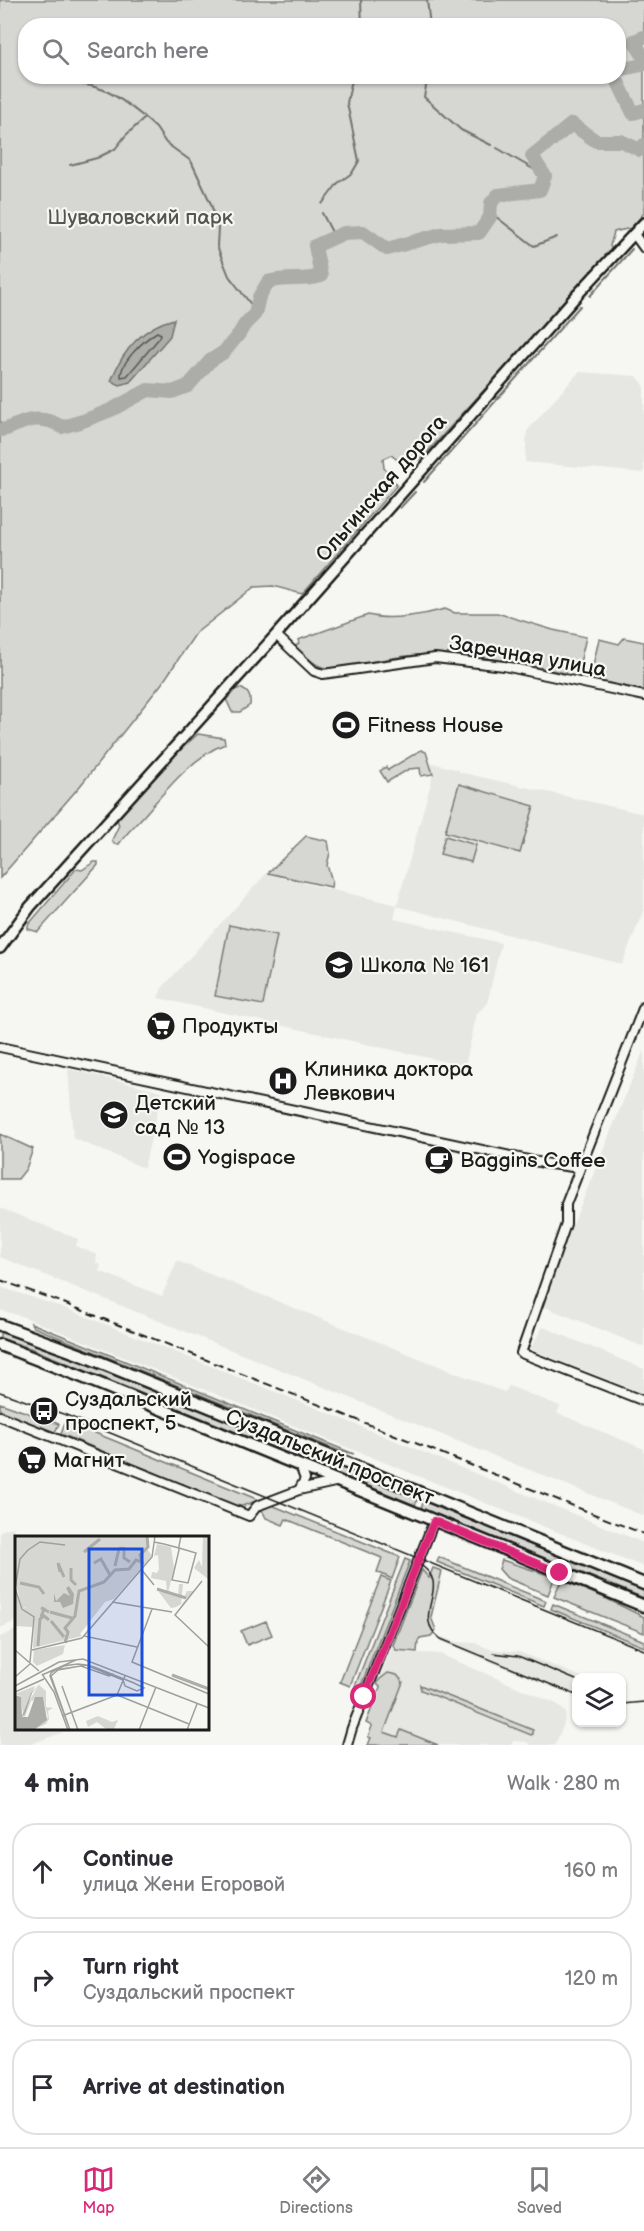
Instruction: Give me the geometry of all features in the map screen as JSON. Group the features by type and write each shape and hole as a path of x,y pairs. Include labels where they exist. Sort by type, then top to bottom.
{"main road":[{"name":"Суздальский проспект","path":"0,1325 66,1349 644,1584"},
{"name":"Суздальский проспект","path":"0,1345 644,1606"}],"street":[{"name":"Ольгинская дорога","path":"0,948 30,907 644,223"},
{"path":"633,234 644,248"},
{"name":"Заречная улица","path":"276,635 314,670 323,674 393,662 435,658 504,666 644,696"},
{"path":"644,1006 566,1204 566,1224 521,1353 644,1401"},
{"path":"0,1047 580,1168"},
{"path":"0,1416 249,1516 257,1506 299,1490 336,1482"},
{"path":"299,1490 305,1479 300,1466"},
{"path":"347,1745 434,1521"}],"shaded area":[{"path":"579,372 637,376 644,385 644,473 525,462 527,431"},
{"path":"432,763 459,770 459,772 644,814 644,909 622,964 397,906 394,919 501,943 487,1004 477,1013 465,1066 158,998 162,988 266,874 397,905 432,779"},
{"path":"644,1050 644,1347 540,1305"},
{"name":"Детский сад № 13","path":"68,1069 162,1091 144,1168 73,1138"},
{"path":"0,1208 78,1239 76,1246 97,1255 96,1263 101,1265 99,1271 162,1296 177,1261 496,1389 505,1392 509,1386 560,1406 557,1413 644,1449 644,1516 0,1257"},
{"path":"0,1287 62,1307 311,1406 644,1543 644,1567 24,1317 0,1310"},
{"path":"543,1327 644,1369 644,1394 530,1349"},
{"path":"13,1527 16,1536 15,1621 0,1628 0,1531"},
{"path":"15,1630 15,1730 69,1730 28,1745 0,1745 0,1637"},
{"path":"442,1637 456,1642 475,1643 490,1649 519,1652 572,1673 572,1695 440,1641"},
{"path":"393,1645 397,1650 405,1652 440,1654 557,1704 566,1713 555,1745 530,1745 527,1742 514,1741 509,1745 438,1745 401,1730 398,1737 384,1732 393,1673 387,1673 379,1680"}],"green space":[{"name":"Шуваловский парк","path":"0,0 644,0 644,213 631,228 614,232 610,246 612,250 421,459 400,462 391,455 383,459 384,468 397,485 302,594 273,586 254,587 196,633 163,682 80,786 0,878"},
{"path":"445,609 455,613 497,613 553,630 586,637 578,672 567,670 566,673 500,660 450,654 408,656 332,669 316,664 295,647 299,643 298,640 368,615 396,617"},
{"path":"624,638 644,642 644,690 590,679 599,639 619,644"},
{"path":"240,688 249,695 250,705 240,712 232,712 226,699 232,691"},
{"path":"198,734 224,738 225,744 192,764 119,844 114,844 112,840 119,825 117,820 125,808 154,774"},
{"path":"421,750 426,752 433,774 421,776 420,768 409,769 387,782 380,771 386,767 388,770"},
{"path":"459,784 534,806 520,853 445,832"},
{"path":"306,836 328,841 330,853 327,865 332,881 331,887 268,873"},
{"path":"445,836 476,845 471,862 440,854"},
{"path":"98,862 98,865 38,932 28,929 28,925 76,869 82,870"},
{"path":"229,925 277,935 263,1005 215,996"},
{"path":"0,1134 33,1149 26,1169 18,1179 0,1179"},
{"path":"31,1323 354,1454 337,1450 33,1327"},
{"path":"0,1331 418,1499 415,1505 30,1348 0,1338"},
{"path":"0,1403 59,1424 55,1432 0,1412"},
{"path":"66,1421 259,1500 242,1506 233,1505 61,1434"},
{"path":"424,1501 644,1591 644,1598 421,1508"},
{"path":"269,1504 400,1557 392,1579 377,1572 382,1558 286,1519 283,1525 266,1518 262,1510"},
{"path":"439,1557 546,1601 544,1606 437,1562"},
{"path":"405,1559 410,1561 358,1693 353,1691"},
{"path":"502,1560 551,1576 554,1579 548,1595 507,1578 499,1569"},
{"path":"433,1568 442,1571 431,1617 436,1630 431,1636 420,1638 417,1652 396,1650 393,1645 422,1570 429,1578"},
{"path":"381,1577 391,1581 350,1686 340,1682"},
{"path":"564,1581 644,1617 644,1633 554,1597 559,1585"},
{"path":"553,1604 644,1641 644,1647 551,1609"},
{"path":"266,1621 272,1635 247,1645 241,1631"},
{"path":"388,1673 397,1675 403,1682 384,1732 398,1737 401,1730 438,1745 368,1745 372,1726 366,1723 380,1687 377,1684"},
{"path":"420,1685 533,1730 533,1734 421,1690"}],"water":[{"path":"174,319 170,336 130,382 120,385 111,381 127,351 143,334"}],"waterway":[{"path":"361,0 362,18"},
{"path":"427,0 429,18"},
{"path":"644,37 634,41 644,57"},
{"path":"626,68 642,65 644,60"},
{"path":"82,84 113,94 144,117"},
{"path":"322,204 338,183 352,173 359,161 347,103 351,84"},
{"path":"426,84 424,97 461,130 491,145"},
{"path":"619,84 633,113 644,110"},
{"path":"70,165 97,158 115,149 126,135 145,118 156,128 166,143 191,161 211,204 218,228 217,246 229,276 256,311"},
{"path":"0,430 36,420 46,420 62,427 111,410 148,390 172,392 188,386 210,361 224,352 255,314 259,297 268,282 321,276 315,246 344,233 363,232 387,249 441,234 479,233 490,217 491,203 498,195 540,190 545,176 532,156 572,124 596,141 621,141 640,150 644,145"},
{"path":"497,148 545,176"},
{"path":"322,213 335,238"},
{"path":"490,217 495,216 534,246 557,237"},
{"path":"590,296 632,249"},
{"path":"424,482 580,306"},
{"path":"400,508 415,492"}],"tram line":[{"path":"0,1392 66,1415 644,1650"},
{"path":"417,1563 428,1572 433,1581 429,1620 432,1629 441,1639 572,1693"},
{"path":"493,1653 518,1656 572,1678"},
{"path":"626,1704 644,1702"}],"railway":[{"path":"0,1280 61,1302 644,1534"}],"place":[{"name":"Fitness House","path":"346,725"},
{"name":"Школа № 161","path":"339,965"},
{"name":"Продукты","path":"161,1026"},
{"name":"Клиника доктора Левкович","path":"283,1081"},
{"name":"Детский сад № 13","path":"114,1115"},
{"name":"Yogispace","path":"177,1157"},
{"name":"Baggins Coffee","path":"439,1160"},
{"name":"Суздальский проспект, 5","path":"44,1411"},
{"name":"Магнит","path":"32,1460"}],"route":[{"path":"364,1697 434,1521 560,1573"}]}
